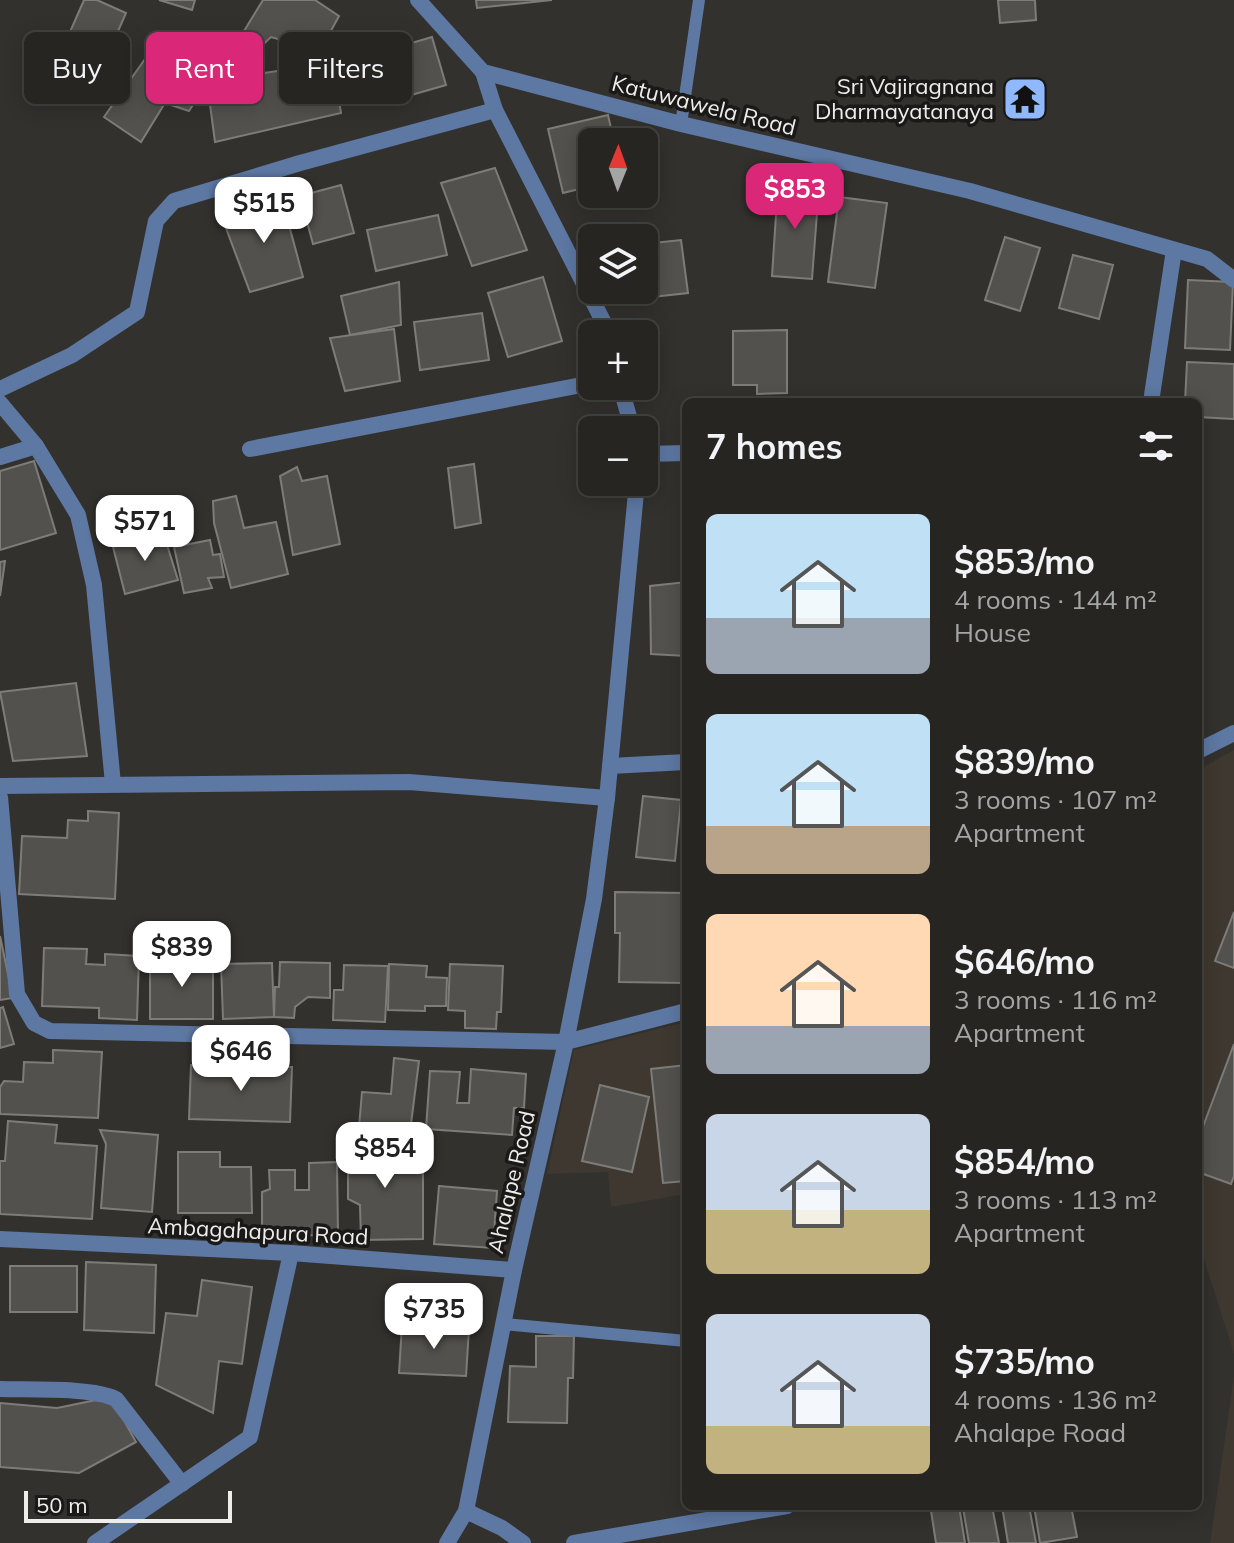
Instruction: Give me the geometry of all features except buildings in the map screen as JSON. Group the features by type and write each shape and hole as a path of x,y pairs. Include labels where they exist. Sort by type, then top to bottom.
{"street":[{"path":"418,0 483,72 495,110 602,320"},
{"name":"Katuwawela Road","path":"483,72 681,124 970,191 1207,259 1234,280"},
{"path":"0,389 72,355 137,312 156,221 174,201 495,110"},
{"path":"1152,398 1174,250"},
{"path":"250,449 578,386"},
{"path":"0,403 36,446 78,515 94,585 113,784"},
{"path":"0,457 36,446"},
{"path":"658,454 682,453"},
{"name":"Ahalape Road","path":"447,1543 466,1511 594,899 607,798 636,496"},
{"path":"1202,749 1234,733"},
{"path":"610,766 682,762"},
{"path":"0,786 409,782 607,798"},
{"path":"0,797 17,994 34,1023 50,1031 566,1042 682,1012"},
{"name":"Ambagahapura Road","path":"0,1239 291,1253 514,1270"},
{"path":"95,1543 250,1437 291,1253"},
{"path":"0,1389 96,1394 116,1399 182,1484"},
{"path":"574,1543 764,1510"},
{"path":"466,1511 502,1528 523,1543"}],"lane":[{"path":"681,124 699,0"},
{"path":"504,1324 682,1341"}],"shaded area":[{"path":"1234,750 1234,1354 1202,1253 1202,768"},
{"path":"682,1023 682,1195 611,1207 608,1172 547,1174 574,1050"},
{"path":"1234,1376 1234,1543 1210,1543"}],"place":[{"name":"Sri Vajiragnana Dharmayatanaya","path":"1025,99"}]}
